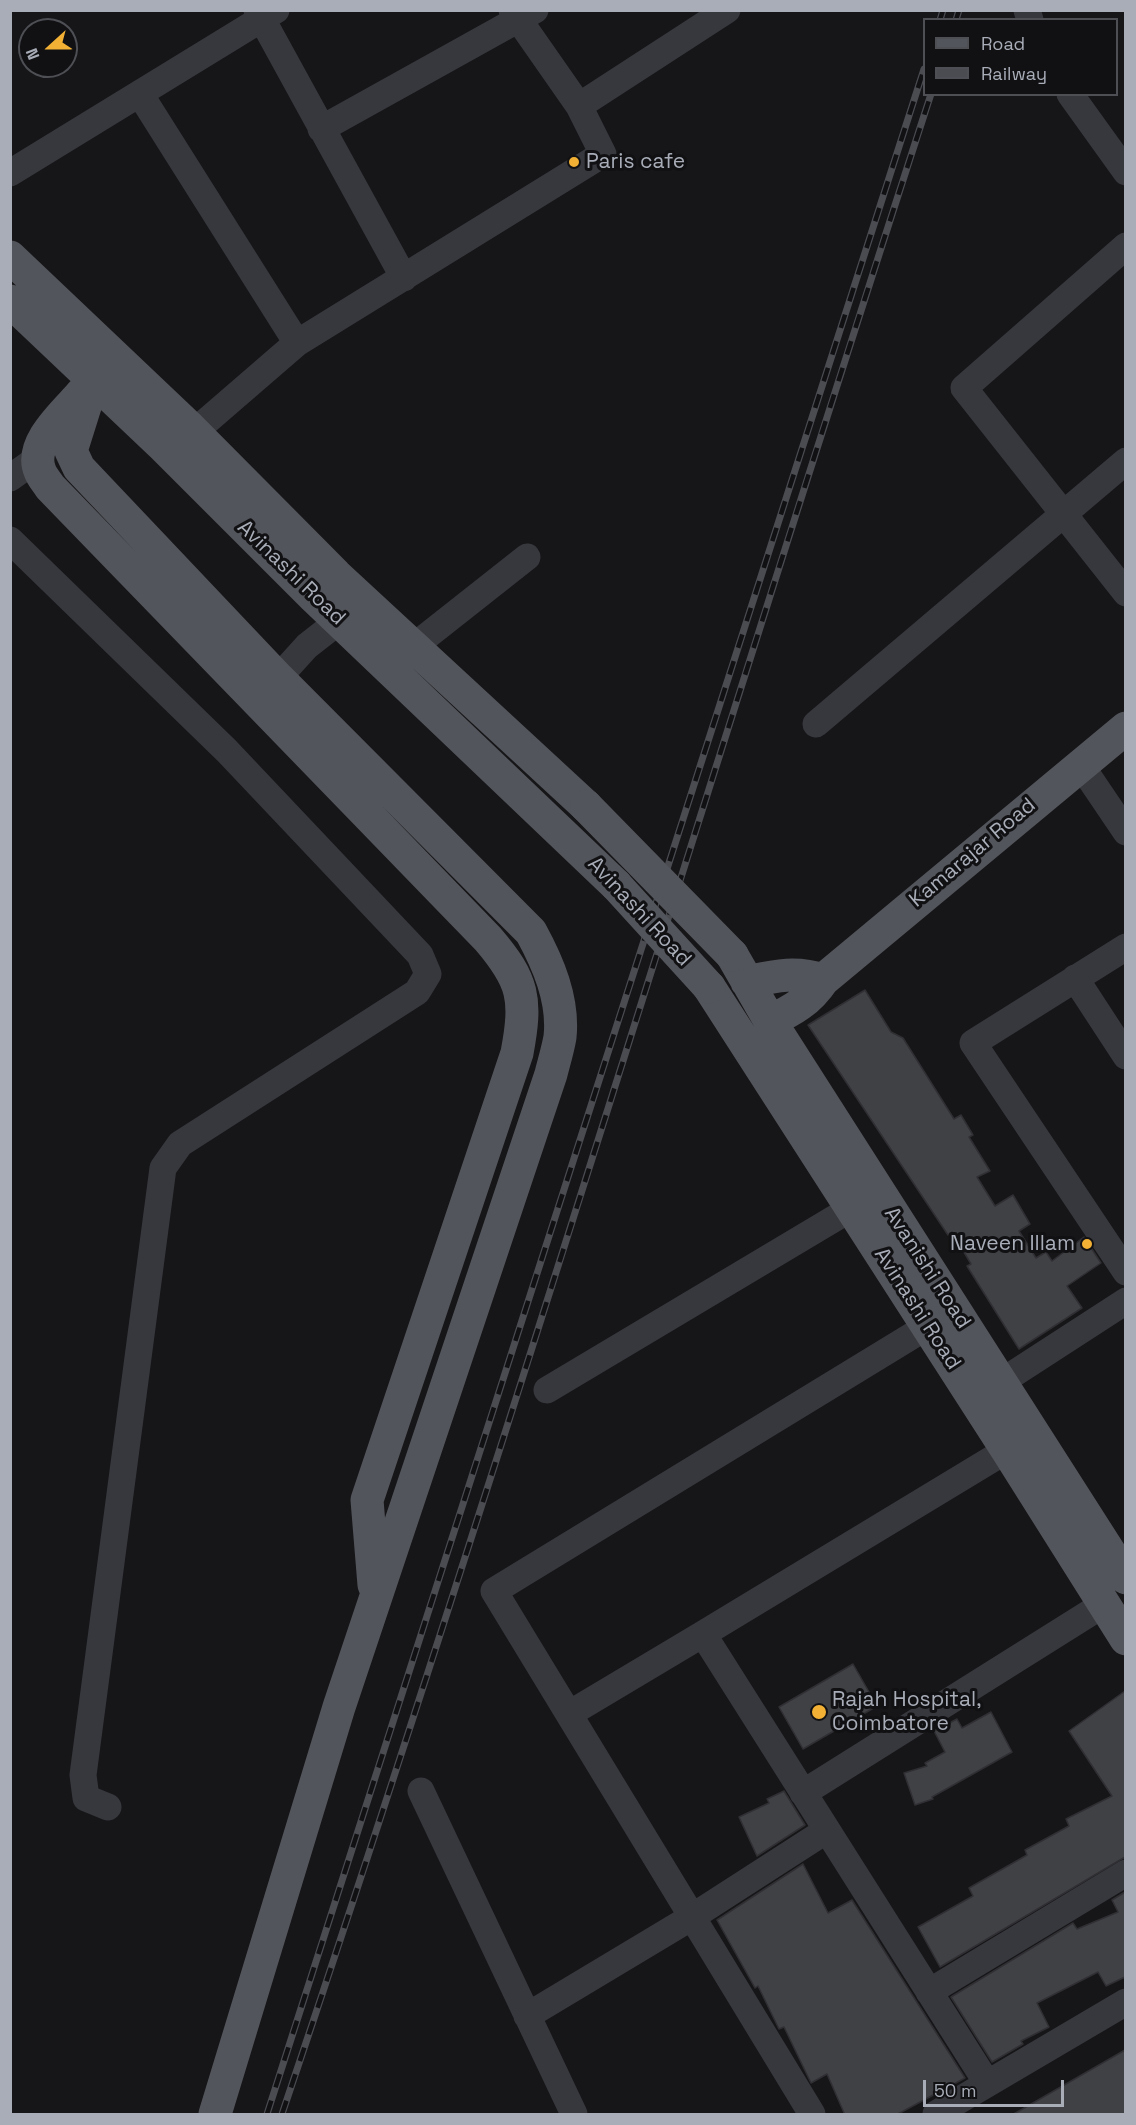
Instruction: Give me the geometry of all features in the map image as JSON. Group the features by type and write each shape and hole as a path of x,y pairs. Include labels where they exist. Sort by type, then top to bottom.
{"main road":[{"name":"Avinashi Road","path":"10,257 194,432 303,542 413,647 586,806 740,969"},
{"name":"Avinashi Road","path":"10,301 339,621 616,885 709,987 852,1208 946,1335 1007,1450 1046,1481 1104,1604 1125,1639"},
{"path":"93,381 43,440 38,458 40,471 50,487 488,939 506,961 519,988 524,1015 517,1053 367,1500 375,1599"},
{"path":"93,381 71,451 79,468 278,678 531,932 549,964 560,1035 551,1074 375,1599 215,2115"},
{"name":"Kamarajar Road","path":"770,1021 799,1007 813,995 823,980 1125,728"},
{"path":"740,969 804,974 823,980"},
{"name":"Avanishi Road","path":"740,969 946,1335 1001,1382 1046,1481 1125,1578"}],"street":[{"path":"579,106 727,10"},
{"path":"10,173 140,94 265,13 321,129 404,278"},
{"path":"194,432 297,343 603,154 579,106 522,14 321,129"},
{"path":"140,94 297,343"},
{"path":"1071,96 1125,172"},
{"path":"1125,246 964,388 1125,593"},
{"path":"10,478 38,458"},
{"path":"816,724 1062,512 1125,461"},
{"path":"10,540 227,751 420,955 428,974 417,992 180,1144 164,1168 83,1775 86,1798 108,1807"},
{"path":"413,647 527,557"},
{"path":"278,678 307,646 339,621"},
{"path":"1080,764 1125,832"},
{"path":"1125,947 973,1043 1125,1272"},
{"path":"1075,978 1125,1056"},
{"path":"548,1390 852,1208"},
{"path":"1001,1382 1125,1301"},
{"path":"812,2115 494,1591 946,1335"},
{"path":"569,1714 1007,1450"},
{"path":"803,1793 1104,1604"},
{"path":"703,1634 987,2083"},
{"path":"421,1791 574,2115"},
{"path":"527,2016 692,1917 827,1830"},
{"path":"929,1992 1125,1873"},
{"path":"936,2115 1125,2002"},
{"path":"200,2115 242,2026"}],"building":[{"path":"865,990 891,1032 903,1038 954,1119 961,1115 973,1135 969,1137 990,1171 977,1177 995,1206 1013,1195 1030,1224 1019,1231 1036,1258 1046,1252 1052,1261 1084,1237 1101,1263 1067,1286 1082,1308 1019,1349 967,1266 971,1264 952,1232 948,1235 808,1025"},
{"path":"853,1664 877,1706 803,1749 779,1707"},
{"path":"1125,1691 1125,1857 940,1967 918,1927 973,1896 969,1888 1027,1855 1025,1850 1069,1826 1066,1819 1112,1796 1069,1731"},
{"path":"991,1712 1012,1752 932,1797 933,1799 915,1805 904,1773 927,1766 925,1763 945,1752 934,1731 957,1719 962,1728"},
{"path":"784,1791 805,1825 757,1856 739,1817 769,1803 767,1799"},
{"path":"803,1864 828,1913 852,1900 965,2078 896,2115 845,2115 827,2074 811,2083 784,2027 779,2029 758,1986 755,1988 717,1920"},
{"path":"1125,1892 1125,1977 1106,1986 1098,1972 1037,2003 1049,2027 1021,2041 1023,2044 992,2062 951,1997 1073,1923 1077,1929 1118,1912 1112,1900"},
{"path":"1125,2050 1125,2115 1012,2115"}],"railway":[{"path":"941,18 943,10"},
{"path":"957,18 959,10"},
{"path":"267,2114 923,72"},
{"path":"282,2114 529,1358 930,96"}],"place":[{"name":"Paris cafe","path":"574,162"},
{"name":"Naveen Illam","path":"1087,1244"},
{"name":"Rajah Hospital, Coimbatore","path":"819,1712"}]}
